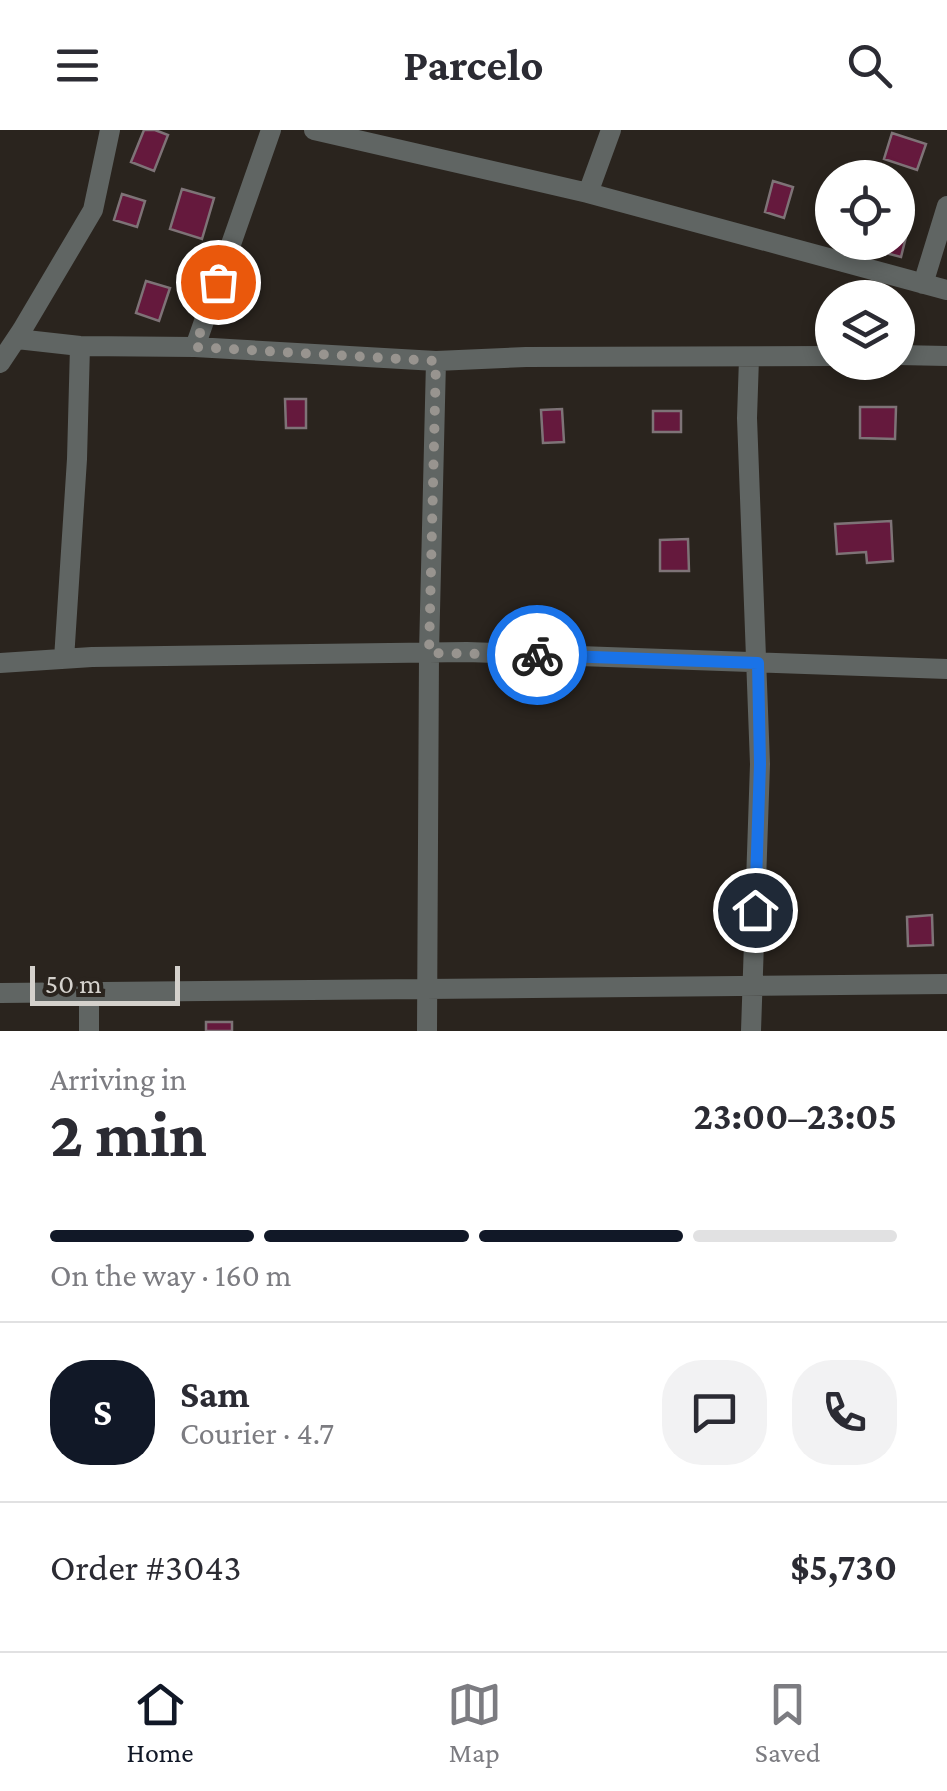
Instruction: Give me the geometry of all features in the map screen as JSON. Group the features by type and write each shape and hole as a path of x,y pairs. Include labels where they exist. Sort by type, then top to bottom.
{"street":[{"path":"0,364 93,210 110,130"},
{"path":"195,347 270,130"},
{"path":"314,130 588,194 947,290"},
{"path":"588,194 610,130"},
{"path":"923,284 947,206"},
{"path":"17,339 80,346 195,347 436,361 815,356"},
{"path":"64,659 80,346"},
{"path":"915,355 947,356"},
{"path":"750,358 747,418 760,764 751,1031"},
{"path":"427,1031 429,653 436,361"},
{"path":"0,664 64,659 486,653 947,668"},
{"path":"0,993 947,984"},
{"path":"89,993 89,1031"}],"building":[{"path":"144,130 168,135 154,171 131,162"},
{"path":"892,133 926,144 917,170 915,160 884,159"},
{"path":"773,181 793,187 784,218 765,212"},
{"path":"182,189 214,198 202,239 170,229"},
{"path":"122,194 145,201 137,227 114,220"},
{"path":"146,281 170,288 159,321 136,313"},
{"path":"285,399 306,399 306,428 286,428"},
{"path":"860,407 896,407 895,439 860,438"},
{"path":"562,409 564,442 543,443 541,410"},
{"path":"653,411 681,411 681,432 653,432"},
{"path":"891,521 893,561 867,563 866,552 837,554 835,524"},
{"path":"688,539 689,571 660,571 660,540"},
{"path":"932,915 933,945 908,946 907,917"},
{"path":"206,1022 232,1022 232,1031 206,1031"}],"way so far":[{"path":"218,282 195,347 436,361 429,653 537,655"}],"route":[{"path":"537,655 758,663 760,764 755,910"}]}
